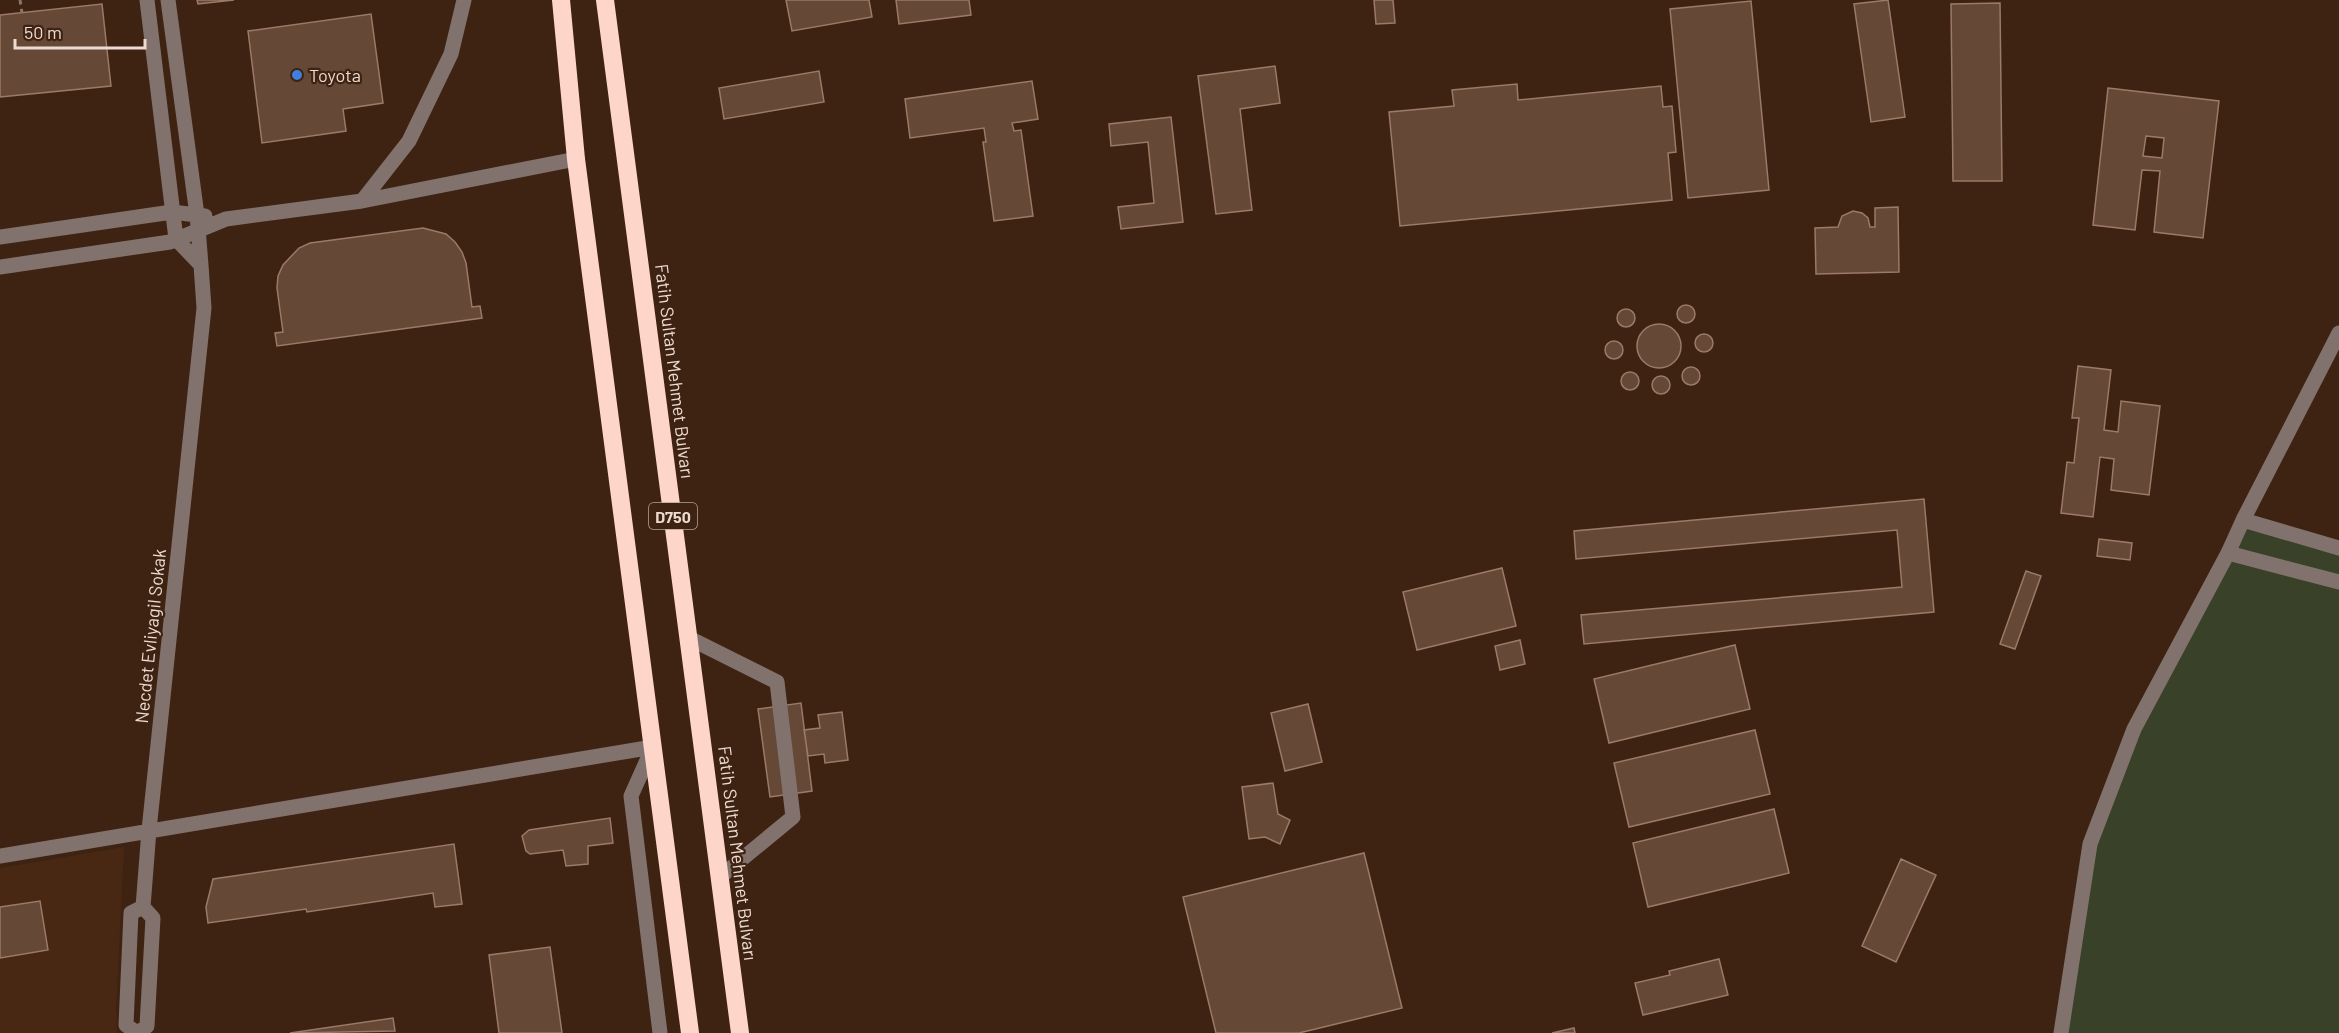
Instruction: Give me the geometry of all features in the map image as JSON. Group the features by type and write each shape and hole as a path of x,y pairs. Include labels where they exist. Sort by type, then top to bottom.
{"highway":[{"path":"554,0 563,27"},
{"name":"D750","path":"561,0 576,159 690,1033"},
{"name":"Fatih Sultan Mehmet Bulvarı","path":"608,0 740,1033"}],"street":[{"path":"147,0 176,239 201,266"},
{"name":"Necdet Evliyagil Sokak","path":"138,1033 126,1025 131,913 144,907 149,830 204,308 197,214 168,0"},
{"path":"362,201 410,141 451,54 464,0"},
{"path":"0,267 176,239 226,219 362,201 576,159"},
{"path":"0,237 172,212 226,219"},
{"path":"2061,1033 2090,844 2134,729 2228,553 2242,520 2339,333"},
{"path":"2242,520 2339,548"},
{"path":"2228,553 2339,582"},
{"path":"689,638 777,682 793,817 720,877"},
{"path":"0,856 653,747"},
{"path":"653,747 631,796 660,1033"},
{"path":"138,1033 147,1026 153,918 144,907"}],"path":[{"path":"20,0 22,13"}],"shaded area":[{"path":"124,847 116,1010 117,1033 0,1033 0,868"}],"green space":[{"path":"2243,520 2339,548 2339,1033 2061,1033 2090,844 2134,729"}],"building":[{"path":"197,0 234,0 198,4"},
{"path":"786,0 869,0 872,17 792,31"},
{"path":"896,0 969,0 971,15 899,24"},
{"path":"1374,0 1393,0 1395,23 1376,24"},
{"path":"1888,0 1905,117 1871,122 1854,4"},
{"path":"1751,1 1769,190 1688,198 1670,9"},
{"path":"2000,3 2002,181 1953,181 1951,4"},
{"path":"102,4 111,86 0,97 0,15"},
{"path":"371,14 383,103 343,109 346,131 262,143 248,31"},
{"path":"1275,66 1280,103 1240,109 1252,210 1216,214 1198,76"},
{"path":"819,71 824,102 724,119 719,88"},
{"path":"1032,81 1038,119 1012,123 1014,131 1021,130 1033,216 994,221 983,142 986,142 984,128 910,138 905,99"},
{"path":"1517,84 1518,100 1661,86 1663,107 1672,106 1676,152 1668,153 1672,200 1400,226 1389,112 1454,106 1452,90"},
{"path":"2108,88 2219,101 2203,238 2154,232 2160,171 2142,170 2135,230 2093,225","holes":["2146,136 2164,138 2162,158 2143,156"]},
{"path":"1171,117 1183,222 1121,229 1118,207 1154,203 1148,142 1111,146 1109,124"},
{"path":"1898,207 1899,272 1816,274 1815,228 1838,227 1842,216 1853,211 1862,213 1868,218 1870,227 1875,227 1875,208"},
{"path":"423,228 446,234 462,252 466,263 472,307 480,306 482,318 277,346 275,333 283,332 277,288 278,276 283,265 299,248 310,243"},
{"path":"1686,305 1692,308 1695,314 1692,320 1686,323 1680,320 1677,314 1680,308"},
{"path":"1626,309 1632,312 1635,318 1632,324 1626,327 1620,324 1617,318 1620,312"},
{"path":"1659,324 1674,331 1681,346 1674,361 1659,368 1644,361 1637,346 1644,331"},
{"path":"1704,334 1710,337 1713,343 1710,349 1704,352 1698,349 1695,343 1698,337"},
{"path":"1614,341 1620,344 1623,350 1620,356 1614,359 1608,356 1605,350 1608,344"},
{"path":"2078,366 2111,370 2104,430 2118,432 2121,401 2160,406 2149,495 2111,490 2114,459 2100,457 2093,517 2061,513 2067,462 2074,463 2079,418 2072,418"},
{"path":"1691,367 1697,370 1700,376 1697,382 1691,385 1685,382 1682,376 1685,370"},
{"path":"1630,372 1636,375 1639,381 1636,387 1630,390 1624,387 1621,381 1624,375"},
{"path":"1661,376 1667,379 1670,385 1667,391 1661,394 1655,391 1652,385 1655,379"},
{"path":"1924,499 1934,612 1584,644 1581,615 1902,587 1897,530 1576,559 1574,531"},
{"path":"2099,539 2132,543 2130,560 2097,556"},
{"path":"1502,568 1516,626 1417,650 1403,592"},
{"path":"2026,571 2041,576 2015,649 2000,644"},
{"path":"1520,640 1525,664 1500,670 1495,646"},
{"path":"1735,645 1750,709 1609,743 1594,679"},
{"path":"801,703 812,791 770,797 758,709"},
{"path":"1308,704 1322,762 1285,771 1271,713"},
{"path":"842,712 848,760 825,763 824,754 808,756 804,730 820,728 818,715"},
{"path":"1755,730 1770,794 1629,827 1614,763"},
{"path":"1273,783 1278,814 1290,820 1280,844 1265,837 1249,839 1242,787"},
{"path":"1774,809 1789,873 1648,907 1633,843"},
{"path":"610,818 613,843 588,846 588,864 566,866 563,850 530,854 526,851 522,836 529,830"},
{"path":"454,844 462,904 435,907 433,893 307,912 306,909 208,923 206,907 213,879"},
{"path":"1364,853 1402,1008 1299,1033 1216,1033 1183,897"},
{"path":"1901,859 1936,875 1896,962 1862,946"},
{"path":"40,901 48,950 0,958 0,907"},
{"path":"550,947 562,1033 499,1033 489,955"},
{"path":"1719,959 1728,995 1643,1015 1635,983 1670,975 1669,971"},
{"path":"393,1018 395,1031 290,1033"},
{"path":"1574,1028 1575,1033 1552,1033"}],"place":[{"name":"Toyota","path":"297,75"}]}
